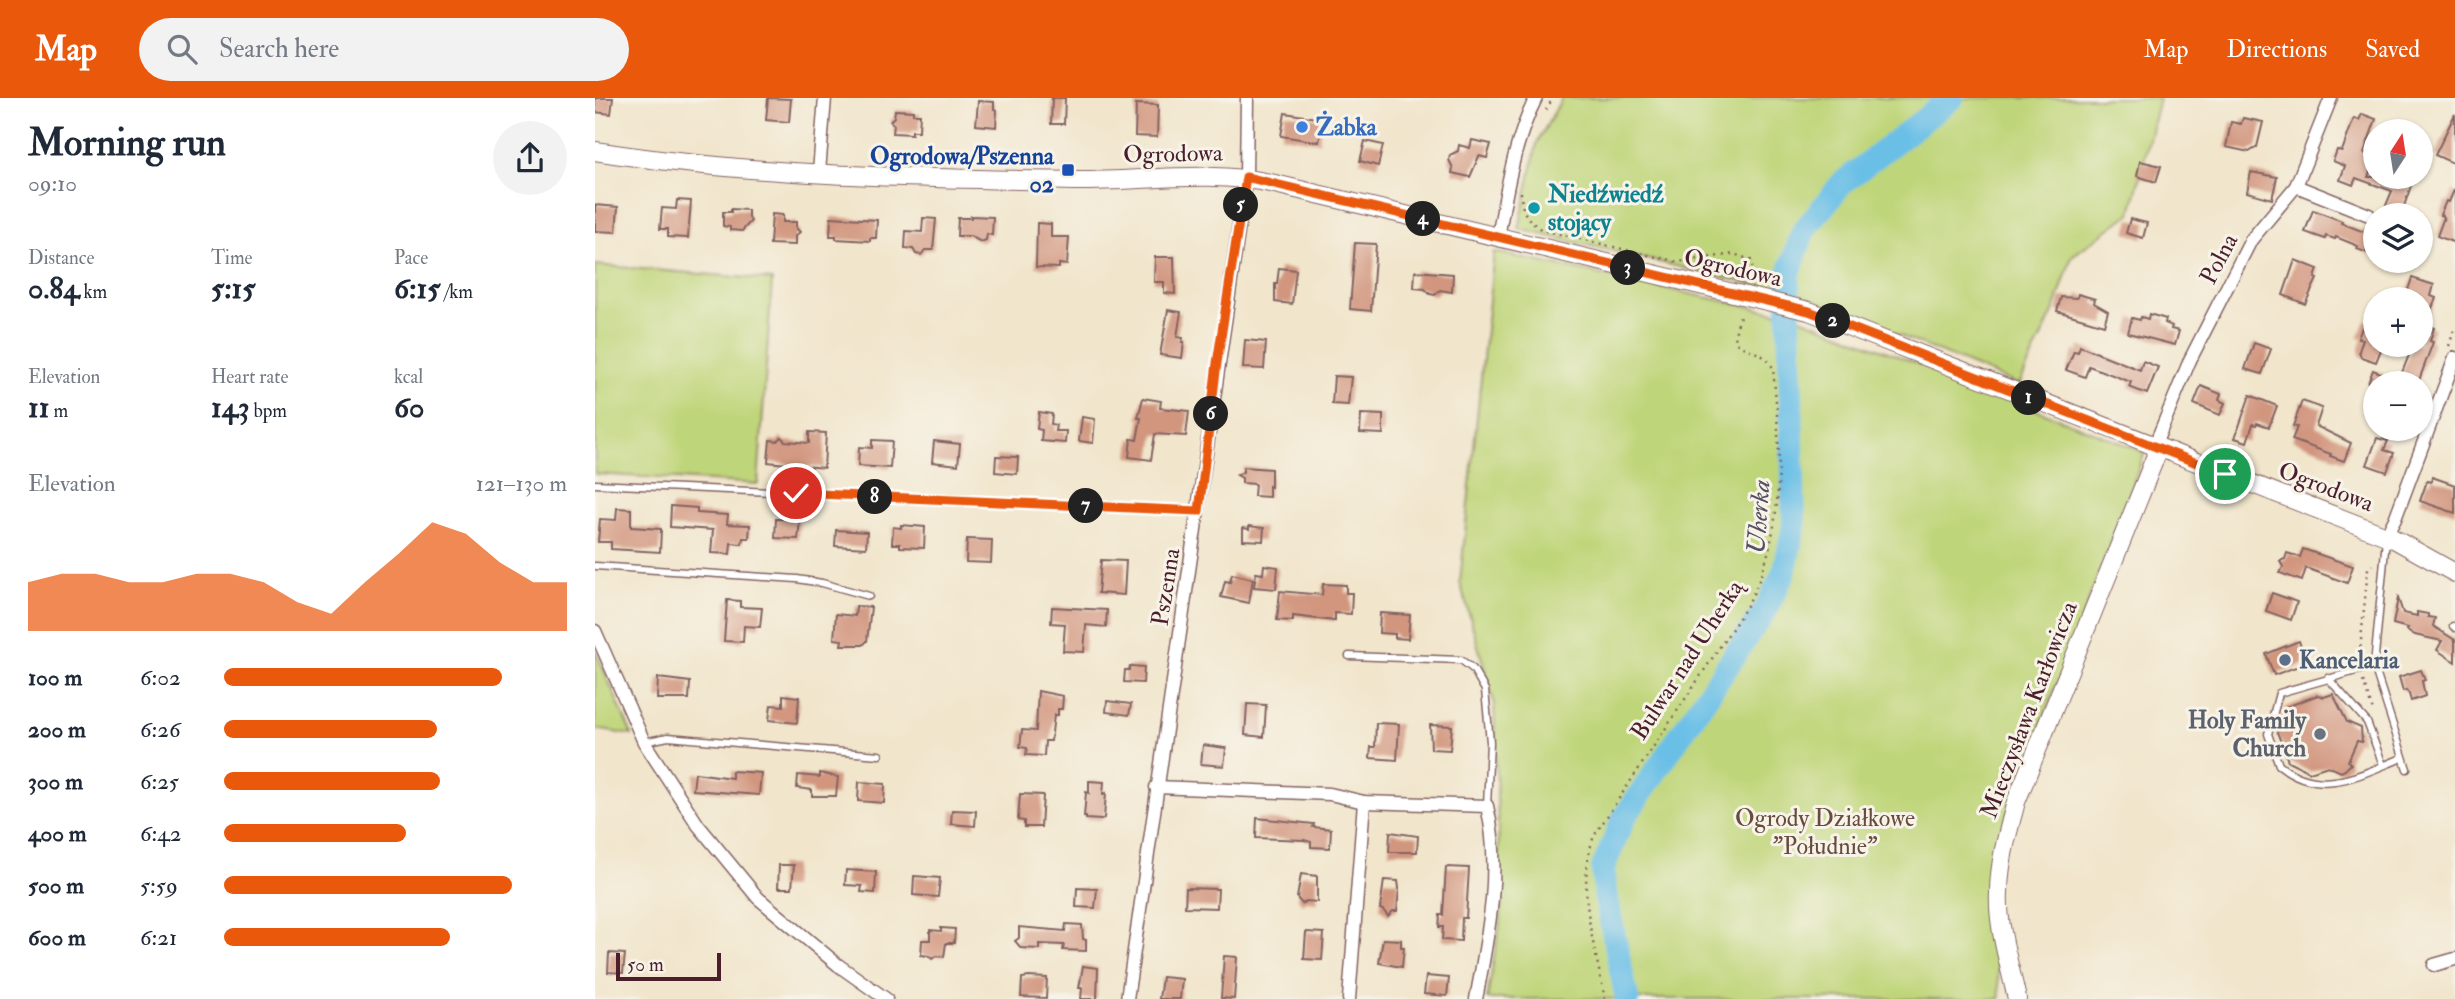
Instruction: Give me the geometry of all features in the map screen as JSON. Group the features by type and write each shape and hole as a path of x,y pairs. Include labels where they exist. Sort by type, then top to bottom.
{"street":[{"path":"819,172 825,98"},
{"name":"Pszenna","path":"1127,999 1246,177 1247,98"},
{"path":"1499,237 1515,153 1525,120 1536,98"},
{"name":"Polna","path":"2156,447 2190,360 2251,240 2296,186 2332,98"},
{"name":"Ogrodowa","path":"595,151 730,167 819,172 1077,181 1246,177 1809,311 2386,536 2395,519 2455,358"},
{"path":"2296,186 2363,213"},
{"name":"Mieczysława Karłowicza","path":"2017,999 2005,948 1998,894 2005,844 2015,802 2156,447"},
{"path":"2386,536 2455,573"},
{"path":"595,631 644,742 698,825 758,898 838,965 886,999"},
{"path":"1156,787 1330,794 1364,802 1487,806 1492,825 1490,930 1476,999"},
{"path":"1349,999 1364,802"},
{"path":"2434,965 2455,959"}],"lane":[{"path":"595,484 1199,511"},
{"path":"2386,536 2374,666 2407,769"},
{"path":"595,566 797,579 869,596"},
{"path":"1349,656 1461,660 1473,669 1485,690 1490,742 1487,806"},
{"path":"2374,666 2283,690 2276,698 2268,734 2279,765 2310,781 2345,781 2402,758"},
{"path":"2328,678 2367,722 2383,765"},
{"path":"644,742 668,737 879,755"}],"path":[{"path":"1543,116 1553,98"},
{"path":"1521,187 1523,214 1542,230 1678,262 1734,254 1743,256 1751,260 1753,270 1749,288"},
{"name":"Bulwar nad Uherką","path":"1605,999 1585,898 1585,865 1594,835 1745,609 1764,570 1773,535 1778,462 1773,369 1771,360 1736,343 1735,334 1743,306"}],"green space":[{"path":"1562,98 2159,98 2131,213 2072,256 2055,308 2019,385 1807,297 1519,229 1537,143"},
{"name":"Ogrody Działkowe \"Południe\"","path":"1494,252 1798,317 2145,452 1989,862 2000,999 1487,999 1501,918 1494,702 1460,582"},
{"path":"595,265 772,280 758,484 595,474"},
{"path":"595,650 632,735 595,729"}],"building":[{"path":"595,98 613,98 611,114 595,112"},
{"path":"768,98 791,99 789,122 766,120"},
{"path":"1052,98 1065,98 1064,124 1051,124"},
{"path":"978,101 994,102 994,109 997,110 996,127 976,125"},
{"path":"1136,104 1158,105 1157,137 1135,136"},
{"path":"895,110 920,114 919,131 912,131 912,134 893,133 894,125 890,121"},
{"name":"Żabka","path":"1285,113 1323,119 1319,142 1281,136"},
{"path":"2362,114 2376,119 2363,119 2363,181 2356,178 2353,185 2340,180 2345,166 2333,161 2337,150 2342,151 2354,118 2359,120"},
{"path":"2455,114 2455,164 2435,155"},
{"path":"2243,118 2263,122 2257,147 2249,152 2226,147 2231,122 2241,124"},
{"path":"1472,140 1491,144 1487,158 1479,156 1470,177 1452,173 1450,155 1458,151 1459,145 1470,148"},
{"path":"1365,141 1383,145 1378,166 1360,161"},
{"path":"2140,161 2161,166 2156,182 2137,176"},
{"path":"2251,172 2277,177 2272,199 2247,192"},
{"path":"2386,189 2410,189 2405,203 2387,203 2392,191"},
{"path":"2454,190 2455,243 2437,236 2444,217 2440,215"},
{"path":"677,200 691,201 688,238 668,237 668,229 660,229 662,208 676,209"},
{"path":"595,205 618,207 616,232 595,231"},
{"path":"731,209 748,210 751,221 742,231 723,226 723,212 731,212"},
{"path":"2313,210 2363,232 2363,251 2357,249 2358,246 2336,237 2326,236 2325,239 2305,232"},
{"path":"772,214 783,215 783,222 796,222 796,228 800,232 795,236 795,245 770,244"},
{"path":"831,217 877,220 876,238 870,238 870,241 836,239 836,236 830,236"},
{"path":"993,217 992,235 987,234 986,240 981,242 970,236 957,236 958,218"},
{"path":"923,218 936,219 933,250 925,250 921,255 916,254 913,249 905,248 906,231 922,232"},
{"path":"2130,219 2147,223 2143,238 2126,233"},
{"path":"1037,223 1051,224 1051,237 1069,237 1067,265 1059,264 1059,268 1036,267"},
{"path":"1355,243 1376,244 1371,311 1350,309"},
{"path":"1155,257 1174,257 1175,294 1164,293 1164,282 1154,282"},
{"path":"2295,260 2318,269 2317,279 2305,304 2283,295"},
{"path":"1279,268 1296,270 1292,304 1275,302 1275,284"},
{"path":"1415,271 1453,274 1452,292 1440,290 1435,295 1425,289 1414,288"},
{"path":"2412,278 2434,285 2433,289 2409,287"},
{"path":"2078,294 2095,299 2094,303 2108,311 2104,325 2057,311 2061,297 2077,298"},
{"path":"1168,310 1181,312 1177,337 1183,338 1184,342 1182,358 1160,355"},
{"path":"2149,314 2166,319 2165,323 2172,326 2171,329 2179,331 2175,345 2128,333 2132,318 2148,319"},
{"path":"2363,325 2363,339 2358,338"},
{"path":"2363,339 2363,357 2378,357 2376,362 2361,357 2359,351"},
{"path":"1245,340 1266,342 1264,369 1243,368"},
{"path":"2254,343 2271,349 2262,374 2245,369"},
{"path":"2080,346 2140,370 2143,361 2158,367 2147,394 2129,387 2131,382 2089,366 2085,377 2066,370 2074,351 2078,352"},
{"path":"2408,357 2428,357 2422,371 2403,371"},
{"path":"1334,376 1351,377 1348,405 1332,404"},
{"path":"2201,386 2221,394 2219,400 2225,403 2220,415 2194,404"},
{"path":"2250,395 2277,406 2269,427 2253,424 2247,442 2235,438"},
{"path":"1143,398 1161,401 1160,408 1189,411 1186,436 1155,434 1151,460 1129,457 1131,439 1137,440 1141,418 1138,418"},
{"path":"2302,401 2322,408 2316,426 2351,443 2344,461 2292,440 2297,427 2293,426"},
{"path":"1039,412 1052,414 1051,424 1056,425 1055,431 1066,431 1065,443 1041,441 1042,430 1037,429"},
{"path":"1361,414 1383,415 1383,434 1360,433"},
{"path":"1082,417 1095,419 1093,443 1079,441"},
{"path":"809,432 826,433 824,468 768,462 770,440 777,441 781,437 785,441 809,443"},
{"path":"872,440 892,441 890,468 858,466 859,447 872,448"},
{"path":"934,441 960,444 958,465 932,462"},
{"path":"2376,441 2388,441 2384,450 2394,453 2387,472 2367,465"},
{"path":"996,456 1018,457 1017,474 995,472"},
{"path":"1243,467 1271,469 1269,497 1254,496 1255,484 1242,483 1242,478 1237,475 1243,472"},
{"path":"2432,477 2455,485 2455,513 2420,501 2427,481 2431,482"},
{"path":"671,506 697,508 697,513 728,515 727,524 750,525 749,538 743,538 742,544 731,543 730,554 711,553 713,530 670,527"},
{"path":"617,508 631,509 631,527 661,529 660,552 611,549 611,542 598,542 600,519 616,520"},
{"path":"776,519 800,520 798,539 775,538"},
{"path":"901,525 925,527 924,548 892,544 893,527 901,528"},
{"path":"1249,526 1264,528 1263,541 1243,540 1243,528 1249,529"},
{"path":"836,530 867,532 866,548 835,546"},
{"path":"967,539 992,540 991,563 966,562"},
{"path":"2303,549 2353,566 2347,583 2306,568 2302,581 2280,573 2283,567 2280,561 2285,559 2287,553 2300,557"},
{"path":"1101,560 1126,561 1124,595 1098,593"},
{"path":"1264,565 1278,567 1276,589 1254,587 1256,573 1263,574"},
{"path":"1232,574 1253,579 1249,603 1221,597 1225,581 1230,582"},
{"path":"1323,584 1346,585 1346,593 1352,593 1351,614 1335,613 1335,621 1293,616 1293,621 1277,620 1280,591 1322,595"},
{"path":"2272,593 2297,602 2291,620 2266,611"},
{"path":"2398,598 2403,613 2417,616 2417,612 2428,614 2428,617 2435,618 2433,626 2455,640 2455,662 2437,650 2442,641 2415,635 2407,630 2408,628 2393,624"},
{"path":"727,600 740,601 740,607 762,608 760,627 744,626 743,642 724,641"},
{"path":"856,606 871,607 867,641 863,645 841,645 842,640 834,639 836,614 855,616"},
{"path":"1052,607 1107,610 1106,627 1086,625 1084,652 1063,651 1065,624 1051,623"},
{"path":"1380,613 1410,615 1408,639 1395,638 1395,634 1379,633"},
{"path":"2299,641 2307,663 2274,675 2266,654"},
{"path":"1130,666 1144,667 1143,683 1124,682 1125,670 1129,670"},
{"path":"2421,670 2425,680 2422,681 2425,696 2411,701 2406,690 2403,691 2399,677"},
{"path":"658,678 690,682 689,699 657,699"},
{"path":"1038,691 1063,696 1062,709 1058,709 1058,715 1054,715 1051,741 1045,741 1044,756 1026,755 1027,748 1020,747 1022,730 1036,731"},
{"name":"Holy Family Church","path":"2333,694 2347,722 2361,728 2362,742 2357,741 2348,761 2351,764 2345,770 2341,772 2328,766 2310,772 2288,761 2276,729 2286,707 2318,695 2324,697"},
{"path":"783,695 799,697 797,723 769,720 771,705 783,706"},
{"path":"1107,701 1131,704 1129,715 1106,712"},
{"path":"1247,704 1266,705 1264,737 1245,735"},
{"path":"1376,723 1399,724 1397,760 1370,758 1371,747 1375,747"},
{"path":"1430,725 1452,726 1450,750 1431,749"},
{"path":"1203,745 1226,748 1224,766 1201,764"},
{"path":"732,771 761,773 759,795 693,790 695,773 732,778"},
{"path":"820,773 838,777 836,796 812,796 812,790 797,788 798,775 820,777"},
{"path":"1089,781 1104,782 1103,794 1106,793 1104,818 1101,820 1084,817"},
{"path":"859,782 885,784 884,803 858,801"},
{"path":"1020,794 1043,795 1041,827 1024,827 1024,821 1018,820"},
{"path":"952,810 976,811 975,826 951,824"},
{"path":"1257,818 1314,824 1313,827 1331,829 1330,848 1311,847 1311,842 1304,840 1256,838"},
{"path":"1390,832 1418,836 1417,852 1389,852"},
{"path":"779,865 794,865 792,888 778,888"},
{"path":"1446,867 1469,868 1466,918 1462,918 1461,941 1442,940 1443,927 1439,927 1440,915 1443,915"},
{"path":"846,870 876,872 875,893 861,892 862,886 845,885"},
{"path":"1301,874 1317,876 1317,902 1306,901 1302,904 1297,898"},
{"path":"914,876 940,878 938,897 913,895"},
{"path":"1384,880 1398,881 1399,888 1397,911 1388,916 1380,909"},
{"path":"1077,888 1097,889 1095,908 1076,907"},
{"path":"1186,888 1218,889 1217,908 1185,907"},
{"path":"1066,924 1082,925 1086,951 1063,950 1064,945 1039,944 1039,949 1021,948 1015,941 1019,938 1019,927 1065,931"},
{"path":"941,928 955,929 954,943 946,943 944,957 936,956 932,959 921,955 922,940 930,940 930,930 941,931"},
{"path":"1306,932 1324,933 1322,960 1304,959"},
{"path":"1383,939 1401,940 1401,947 1404,947 1402,967 1379,963"},
{"path":"609,953 625,954 623,973 608,972"},
{"path":"1224,956 1237,957 1234,999 1221,998"},
{"path":"1083,966 1098,968 1097,999 1081,999 1082,988 1079,988"},
{"path":"1426,976 1449,978 1447,996 1424,994"},
{"path":"1162,977 1182,979 1180,999 1159,999"},
{"path":"1022,978 1047,978 1046,998 1021,997"}],"waterway":[{"name":"Uherka","path":"1627,999 1605,892 1603,868 1624,818 1766,609 1784,573 1794,526 1788,276 1803,232 1842,183 1952,98"}],"place":[{"name":"Żabka","path":"1302,127"},
{"name":"Ogrodowa/Pszenna 02","path":"1068,170"},
{"name":"Niedźwiedź stojący","path":"1534,208"},
{"name":"Kancelaria","path":"2285,660"},
{"name":"Holy Family Church","path":"2320,734"}],"route":[{"path":"796,493 1199,511 1217,363 1246,177 1809,311 2225,474"}]}
